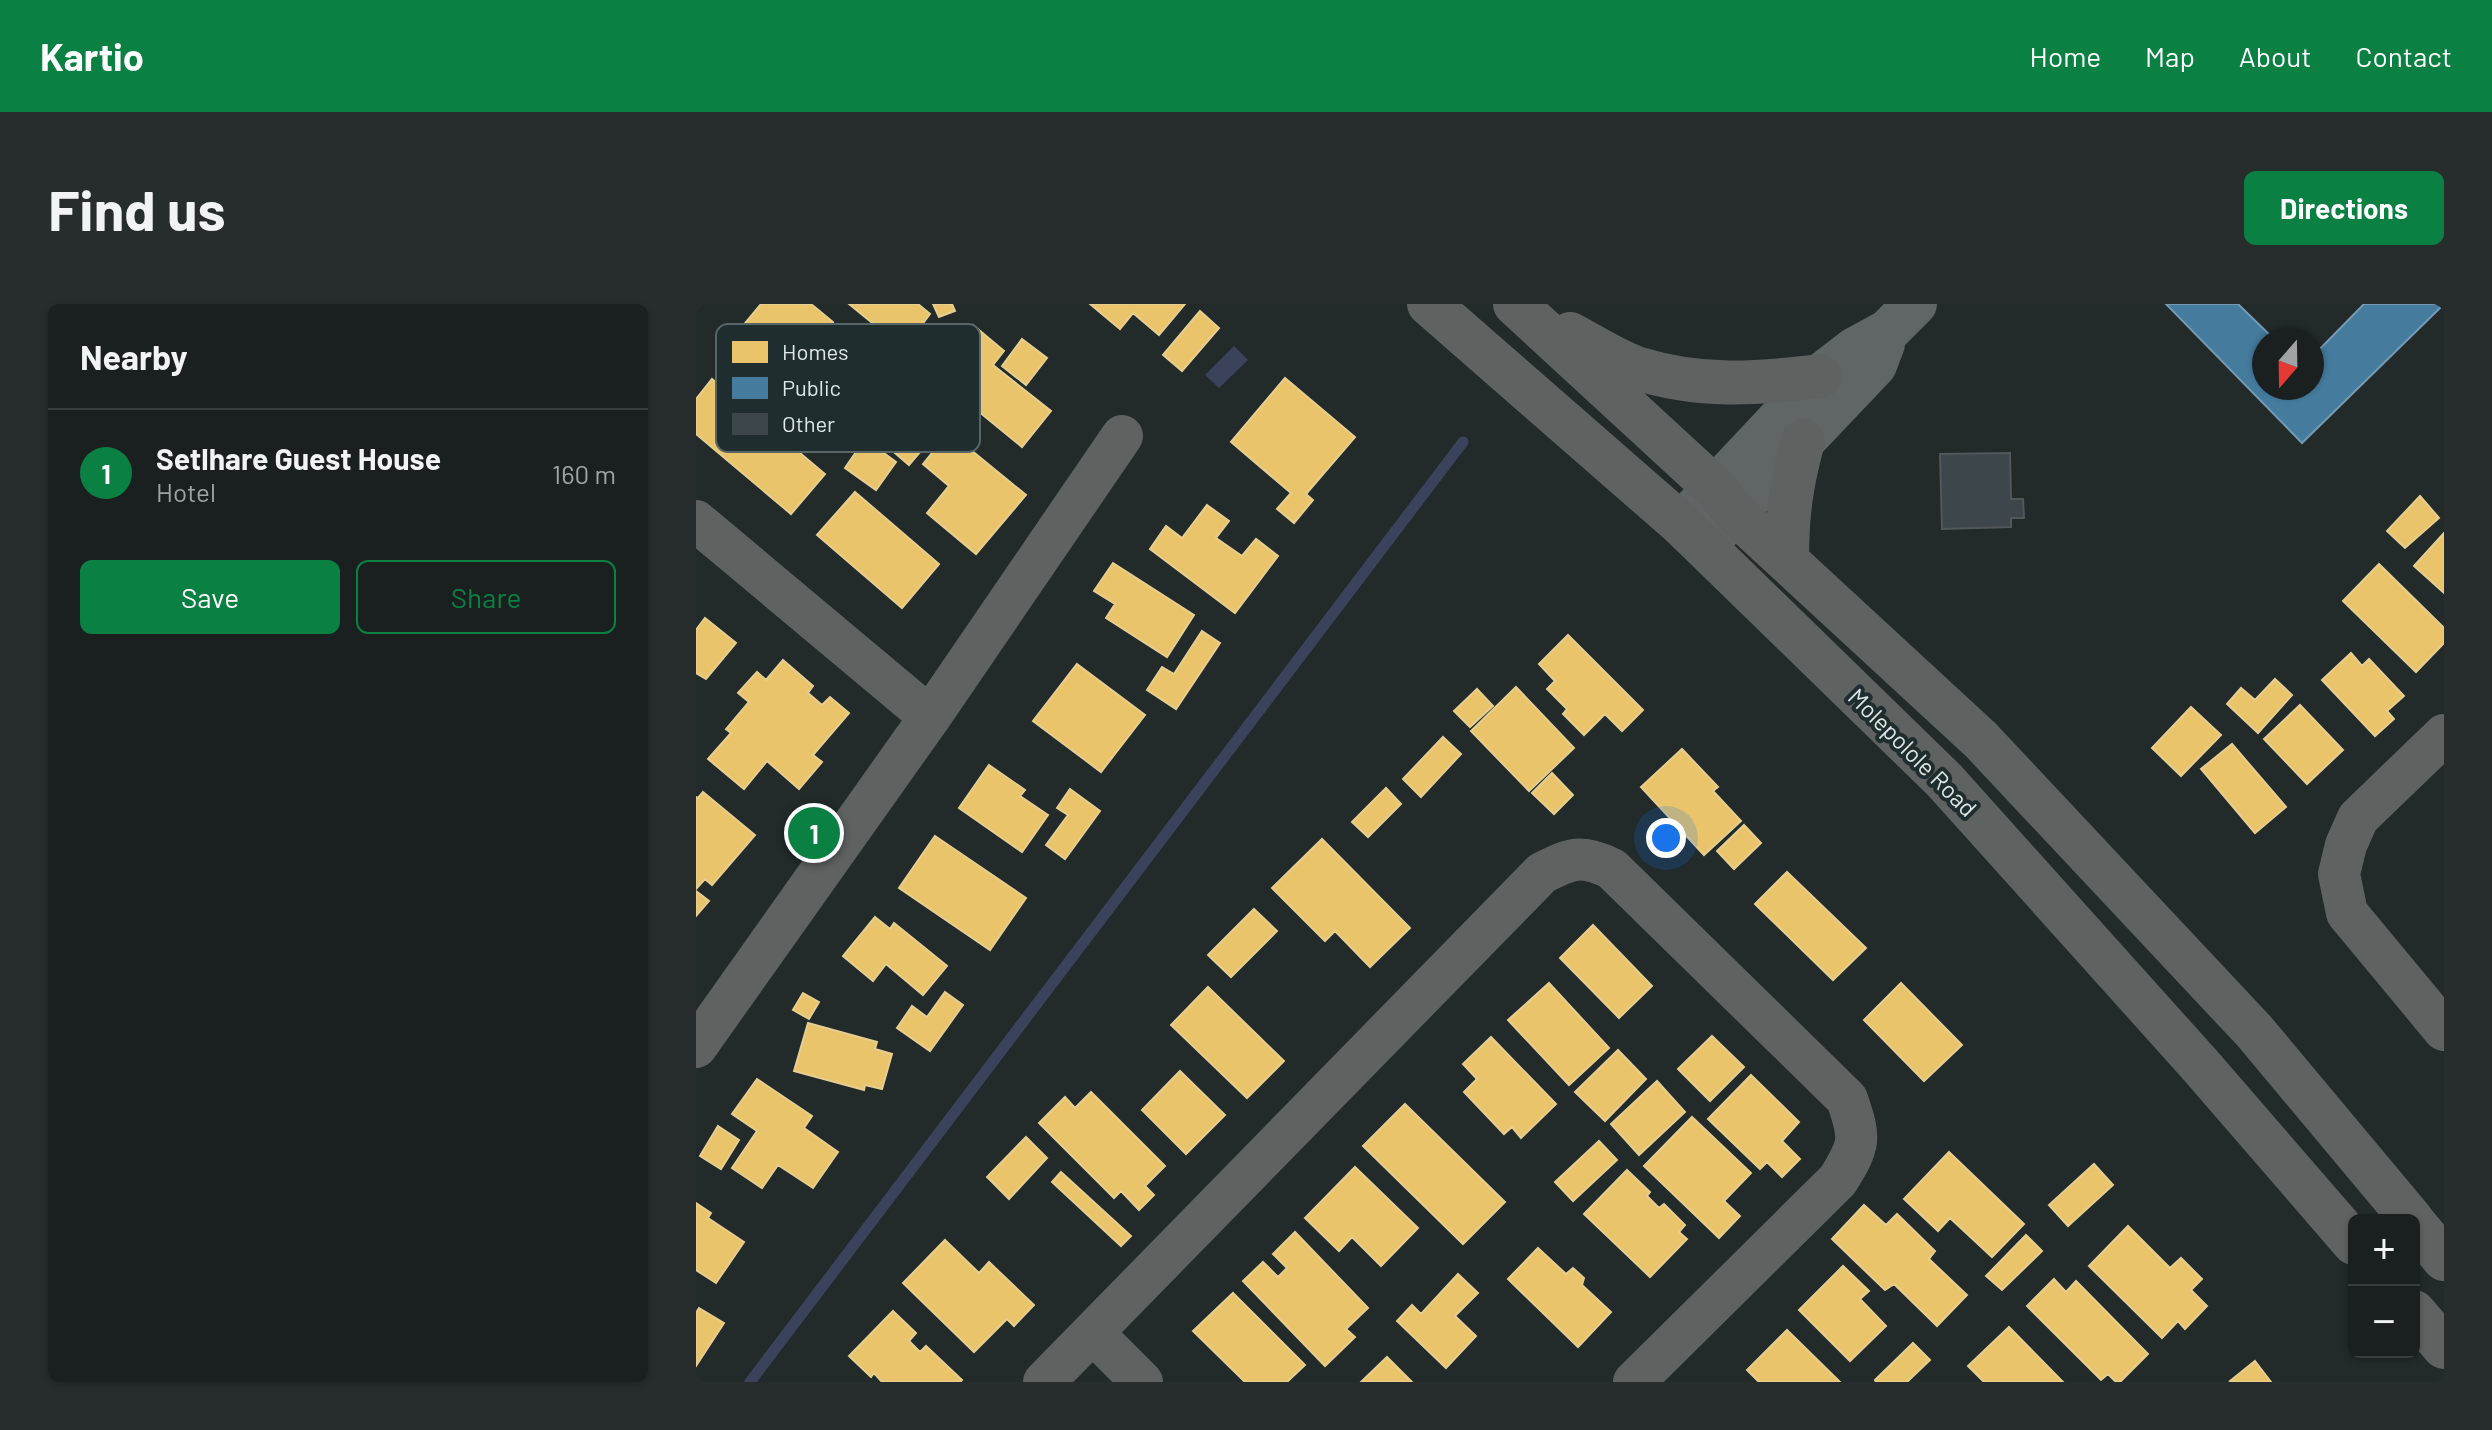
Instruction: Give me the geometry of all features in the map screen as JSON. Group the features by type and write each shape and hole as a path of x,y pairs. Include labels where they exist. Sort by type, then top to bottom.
{"main road":[{"name":"Molepolole Road","path":"1429,304 1692,535 1944,780 2348,1236"},
{"path":"1517,305 1634,367 1697,382 1758,384 1820,376"},
{"path":"1517,305 1981,740 2254,1031 2407,1214"},
{"path":"1787,561 1787,516 1803,441"},
{"path":"2420,1230 2444,1259"},
{"path":"2420,1319 2444,1347"}],"street":[{"path":"1726,501 1820,376 1902,318"},
{"path":"1692,535 1726,501 1803,441 1875,365 1902,318"},
{"path":"698,1041 930,717 1122,436"},
{"path":"696,521 930,717"},
{"path":"2444,735 2358,818 2346,845 2339,874 2347,913 2444,1030"},
{"path":"1044,1382 1542,873 1565,861 1590,858 1612,869 1847,1099 1857,1129 1856,1150 1838,1180 1634,1382"},
{"path":"1093,1333 1142,1382"}],"water":[{"path":"1234,346 1248,360 1219,388 1205,375"}],"building: Homes":[{"path":"761,304 811,304 833,322 831,324 744,324"},
{"path":"849,304 918,304 930,314 922,324 874,324"},
{"path":"933,304 952,304 955,311 939,317"},
{"path":"1090,304 1185,304 1159,335 1133,313 1120,329"},
{"path":"1200,311 1219,328 1182,371 1163,355"},
{"path":"980,331 1004,351 993,365 1051,411 1022,447 980,413"},
{"path":"1022,339 1047,358 1026,385 1002,366"},
{"path":"1285,378 1355,437 1306,494 1313,500 1294,523 1277,509 1291,493 1231,442"},
{"path":"712,379 716,382 716,451 696,434 696,399"},
{"path":"717,452 799,452 825,474 791,514"},
{"path":"856,452 883,452 896,462 876,490 845,468"},
{"path":"894,452 920,452 909,465"},
{"path":"933,452 973,452 1026,495 976,554 927,513 949,486 923,464"},
{"path":"855,492 939,564 902,608 817,535"},
{"path":"2420,496 2439,518 2405,548 2387,531"},
{"path":"1207,505 1229,521 1216,538 1242,556 1256,539 1278,556 1235,613 1150,549 1166,526 1182,538"},
{"path":"2444,533 2444,593 2414,566"},
{"path":"1113,563 1194,615 1167,657 1106,618 1115,604 1094,591"},
{"path":"2379,564 2444,628 2444,643 2416,672 2343,601"},
{"path":"705,618 736,643 706,679 696,673 696,630"},
{"path":"1202,631 1220,643 1176,709 1147,690 1162,667 1174,674"},
{"path":"1568,635 1643,710 1622,731 1605,714 1584,735 1563,714 1567,709 1547,689 1555,681 1539,664"},
{"path":"2351,653 2362,666 2369,659 2404,696 2387,711 2394,719 2375,736 2322,680"},
{"path":"783,660 813,686 808,693 822,705 830,697 849,713 813,755 822,762 799,789 767,761 744,789 708,759 731,733 726,729 749,702 738,693 757,672 766,680"},
{"path":"1077,664 1145,715 1101,772 1033,721"},
{"path":"2275,679 2292,695 2258,733 2227,704 2241,688 2255,700"},
{"path":"1516,687 1574,748 1529,791 1471,731"},
{"path":"1477,689 1493,706 1470,727 1454,711"},
{"path":"2300,705 2343,750 2307,784 2264,739"},
{"path":"2191,707 2221,735 2181,776 2152,748"},
{"path":"1443,737 1461,754 1421,797 1403,779"},
{"path":"2232,744 2286,807 2255,833 2201,769"},
{"path":"1682,749 1718,787 1713,791 1741,821 1704,855 1641,787"},
{"path":"989,765 1025,790 1020,796 1048,815 1022,852 959,808"},
{"path":"1552,773 1573,795 1554,814 1532,793"},
{"path":"1386,788 1401,804 1368,837 1352,822"},
{"path":"1070,789 1100,811 1065,859 1046,845 1068,815 1057,808"},
{"path":"703,792 755,835 712,885 705,879 696,889 696,797"},
{"path":"1744,825 1761,843 1734,869 1717,851"},
{"path":"935,836 1026,898 990,950 899,888"},
{"path":"1322,839 1410,928 1370,967 1335,931 1325,941 1272,888"},
{"path":"1787,872 1866,948 1833,980 1755,904"},
{"path":"696,891 709,901 696,916"},
{"path":"1254,909 1277,931 1231,977 1208,955"},
{"path":"875,917 890,929 894,923 947,966 923,995 886,964 873,981 843,956"},
{"path":"1593,925 1652,986 1619,1018 1560,958"},
{"path":"1549,983 1609,1048 1569,1085 1508,1020"},
{"path":"1901,983 1962,1045 1924,1081 1864,1020"},
{"path":"1208,987 1284,1061 1247,1098 1171,1025"},
{"path":"945,992 963,1005 930,1051 897,1028 912,1006 927,1017"},
{"path":"803,993 819,1002 809,1019 793,1010"},
{"path":"808,1023 877,1042 875,1049 892,1054 882,1089 865,1085 864,1090 794,1071"},
{"path":"1712,1036 1744,1067 1710,1101 1678,1069"},
{"path":"1491,1037 1556,1104 1521,1138 1512,1127 1504,1134 1464,1092 1477,1079 1463,1064"},
{"path":"1618,1050 1646,1079 1605,1121 1575,1092"},
{"path":"1180,1071 1225,1115 1186,1154 1142,1110"},
{"path":"1751,1075 1799,1122 1782,1141 1800,1159 1782,1177 1767,1162 1760,1169 1708,1119"},
{"path":"757,1079 812,1116 804,1128 838,1152 813,1188 778,1165 762,1188 732,1168 757,1131 732,1114"},
{"path":"1657,1081 1685,1112 1639,1155 1611,1124"},
{"path":"1091,1092 1165,1166 1145,1186 1154,1195 1139,1210 1121,1191 1114,1198 1039,1123 1065,1097 1075,1108"},
{"path":"1405,1104 1505,1202 1463,1244 1363,1146"},
{"path":"1692,1117 1751,1173 1724,1201 1740,1216 1719,1238 1644,1166"},
{"path":"718,1126 739,1140 721,1169 700,1156"},
{"path":"1026,1137 1047,1158 1009,1199 987,1177"},
{"path":"1599,1141 1617,1160 1573,1201 1555,1182"},
{"path":"1949,1152 2024,1224 1992,1257 1950,1218 1938,1231 1904,1199"},
{"path":"2094,1164 2113,1185 2068,1226 2049,1205"},
{"path":"1355,1167 1418,1228 1381,1266 1352,1237 1339,1251 1305,1218"},
{"path":"1627,1170 1650,1192 1647,1196 1659,1208 1664,1204 1685,1225 1679,1232 1687,1239 1650,1277 1584,1214"},
{"path":"1061,1172 1131,1236 1121,1246 1052,1182"},
{"path":"696,1203 711,1213 708,1218 744,1242 716,1283 696,1270"},
{"path":"1864,1205 1886,1225 1897,1214 1935,1251 1929,1259 1967,1295 1937,1326 1894,1284 1885,1290 1832,1239"},
{"path":"2128,1226 2170,1268 2181,1258 2202,1279 2191,1290 2207,1306 2185,1329 2178,1321 2162,1338 2089,1266"},
{"path":"1295,1232 1368,1308 1346,1329 1355,1337 1325,1366 1243,1281 1263,1262 1278,1277 1287,1268 1273,1254"},
{"path":"2026,1235 2042,1251 2002,1290 1986,1276"},
{"path":"945,1240 979,1273 989,1262 1034,1305 1014,1326 1007,1319 974,1352 903,1283"},
{"path":"1538,1248 1566,1274 1573,1268 1584,1278 1582,1285 1611,1312 1578,1347 1508,1279"},
{"path":"1843,1266 1869,1291 1860,1299 1886,1326 1850,1361 1799,1310"},
{"path":"1458,1274 1478,1293 1455,1316 1476,1336 1446,1368 1397,1321 1412,1305 1421,1314"},
{"path":"2054,1279 2066,1292 2076,1281 2148,1354 2120,1382 2108,1374 2101,1380 2027,1306"},
{"path":"1233,1293 1305,1365 1287,1382 1245,1382 1193,1331"},
{"path":"699,1308 724,1323 696,1366 696,1313"},
{"path":"893,1311 916,1333 909,1341 920,1352 926,1346 962,1380 960,1382 882,1382 874,1373 871,1377 849,1356"},
{"path":"2009,1327 2063,1382 1984,1382 1968,1366"},
{"path":"1787,1330 1840,1382 1759,1382 1747,1370"},
{"path":"1913,1343 1930,1360 1907,1382 1876,1382 1875,1380"},
{"path":"1387,1357 1412,1382 1361,1382"},
{"path":"2255,1361 2271,1382 2230,1381"}],"building: Public":[{"path":"2166,304 2238,304 2263,328 2252,328 2252,392"},
{"path":"2364,304 2444,304 2302,443 2260,400 2324,400 2324,345"}],"building: Other":[{"path":"2010,453 2011,499 2023,499 2024,518 2011,518 2011,527 1942,529 1940,454"}],"waterway":[{"path":"750,1382 1463,442"}],"place":[{"name":"Setlhare Guest House","path":"814,833"}]}
